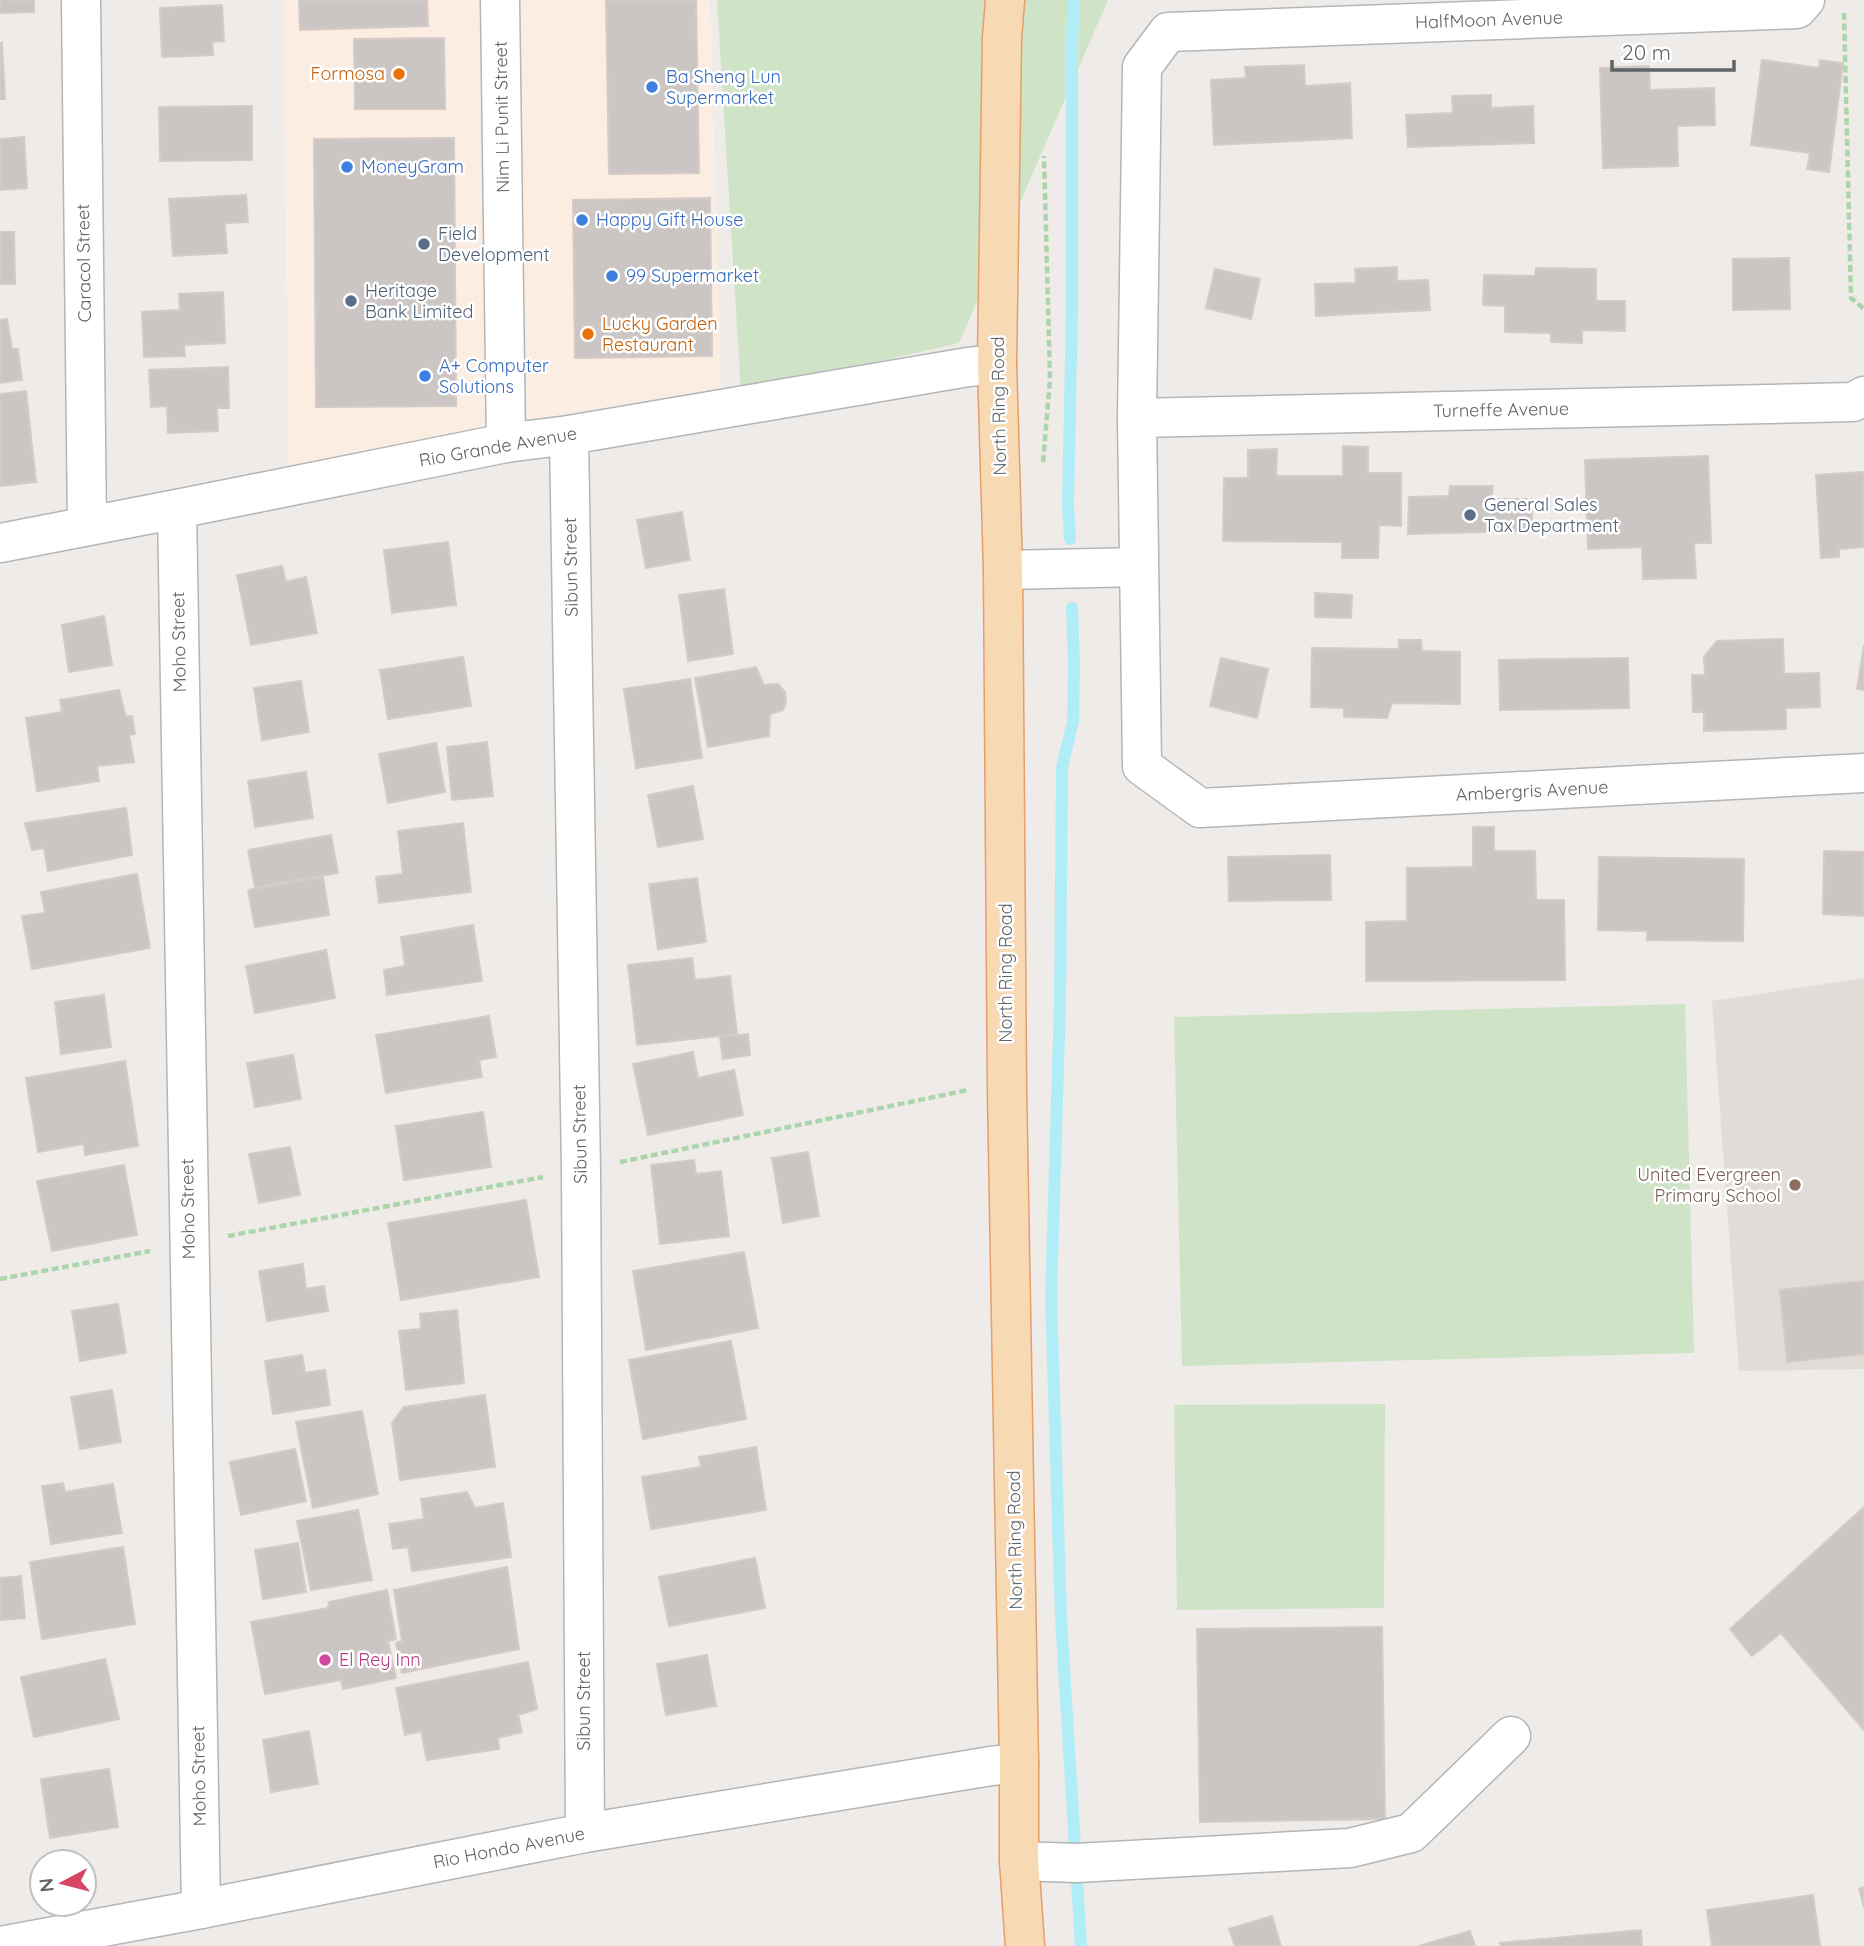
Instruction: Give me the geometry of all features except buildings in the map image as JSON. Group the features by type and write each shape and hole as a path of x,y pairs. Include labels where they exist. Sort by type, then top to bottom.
{"main road":[{"name":"North Ring Road","path":"1005,0 998,364 1003,569 1007,1089 1019,1861 1025,1946"}],"street":[{"name":"Caracol Street","path":"81,0 87,526"},
{"name":"Nim Li Punit Street","path":"500,0 506,443"},
{"name":"HalfMoon Avenue","path":"1137,418 1142,67 1168,32 1797,9 1805,0"},
{"name":"Rio Grande Avenue","path":"0,543 506,443 998,364"},
{"name":"Turneffe Avenue","path":"1137,418 1853,402 1864,396"},
{"path":"1003,569 1138,568 1137,418"},
{"name":"Sibun Street","path":"569,435 581,1170 585,1833"},
{"name":"Moho Street","path":"177,509 201,1909"},
{"name":"Ambergris Avenue","path":"1138,568 1142,766 1200,808 1864,773"},
{"path":"1019,1861 1076,1863 1350,1848 1411,1833 1511,1735"},
{"name":"Rio Hondo Avenue","path":"0,1946 585,1833 1019,1763"}],"path":[{"path":"1844,9 1852,298 1864,309"},
{"path":"0,1279 581,1170 972,1089 1007,1089"}],"shaded area":[{"path":"283,0 710,0 722,417 289,487"},
{"name":"United Evergreen Primary School","path":"1864,978 1864,1369 1739,1371 1712,1001"}],"green space":[{"path":"717,0 1108,0 959,343 741,393"},
{"path":"1685,1004 1694,1353 1182,1366 1174,1017"},
{"path":"1385,1404 1384,1608 1177,1610 1174,1405"}],"waterway":[{"path":"1070,539 1068,505 1074,0"},
{"path":"1072,608 1073,721 1062,768 1060,1003 1051,1297 1061,1618 1081,1946"}],"place":[{"name":"Formosa","path":"399,74"},
{"name":"Ba Sheng Lun Supermarket","path":"652,87"},
{"name":"MoneyGram","path":"347,167"},
{"name":"Happy Gift House","path":"582,220"},
{"name":"Field Development","path":"424,244"},
{"name":"99 Supermarket","path":"612,276"},
{"name":"Heritage Bank Limited","path":"351,301"},
{"name":"Lucky Garden Restaurant","path":"588,334"},
{"name":"A+ Computer Solutions","path":"425,376"},
{"name":"General Sales Tax Department","path":"1470,515"},
{"name":"United Evergreen Primary School","path":"1795,1185"},
{"name":"El Rey Inn","path":"325,1660"}]}
